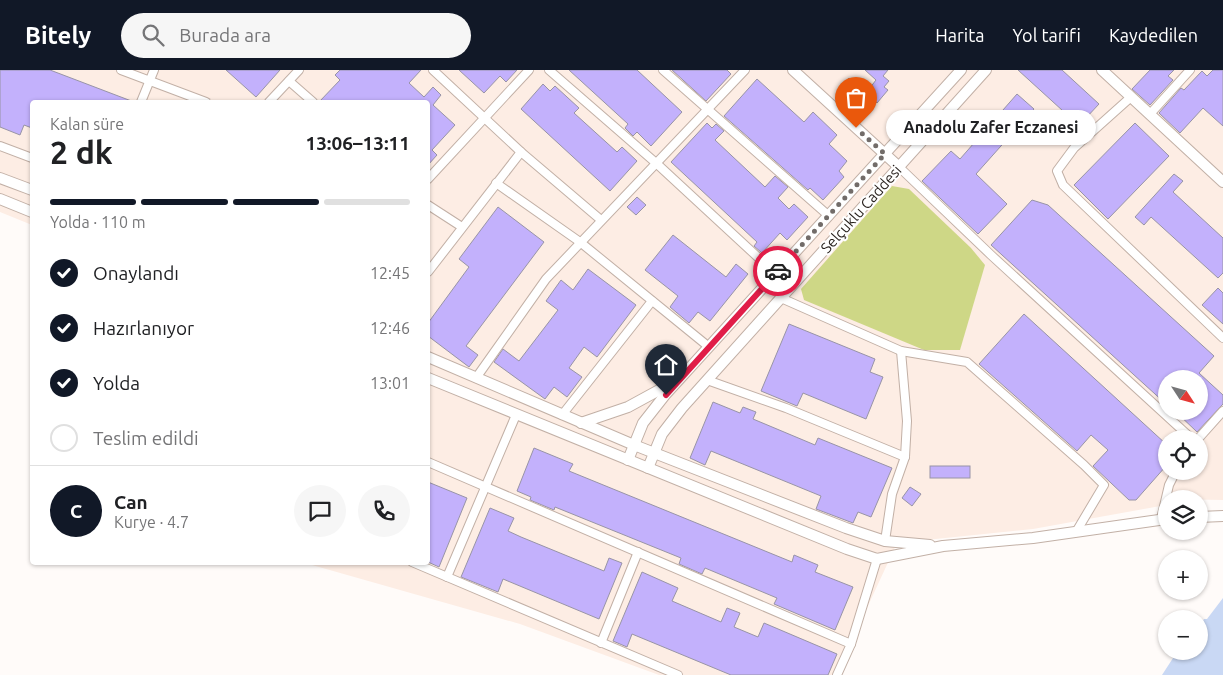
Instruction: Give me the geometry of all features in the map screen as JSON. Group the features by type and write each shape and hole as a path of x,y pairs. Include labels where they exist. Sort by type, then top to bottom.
{"street":[{"path":"121,70 201,100"},
{"path":"142,100 154,70"},
{"path":"271,100 299,70"},
{"path":"433,70 521,152 601,220"},
{"path":"430,177 529,70"},
{"path":"549,70 656,163 776,274"},
{"path":"663,70 829,216"},
{"path":"476,378 546,279 745,70"},
{"name":"Selçuklu Caddesi","path":"628,460 644,423 682,377 962,70"},
{"name":"Selçuklu Caddesi","path":"648,468 662,434 682,408 986,70"},
{"path":"1102,70 1223,182"},
{"path":"1150,114 1190,70"},
{"path":"799,72 991,254 1182,430"},
{"path":"290,80 311,100"},
{"path":"1131,97 1074,148 1057,171 1063,185 1223,338"},
{"path":"0,146 30,157"},
{"path":"430,269 521,152"},
{"path":"0,178 30,189"},
{"path":"496,183 580,242 709,347"},
{"path":"0,199 30,211"},
{"path":"430,206 462,227"},
{"path":"781,298 901,352 967,362 1084,465 1104,485 1076,532"},
{"path":"562,415 652,301"},
{"path":"885,541 892,494 905,457 907,421 901,352"},
{"path":"430,357 634,445 846,528 885,541 943,546"},
{"path":"581,423 628,408 682,377"},
{"path":"430,379 847,550 877,559 943,546 1034,538 1158,520"},
{"path":"707,380 786,408 905,457"},
{"path":"1206,430 1223,412"},
{"path":"447,577 516,415"},
{"path":"430,463 851,644"},
{"path":"1208,517 1223,516"},
{"path":"601,643 638,552"},
{"path":"837,675 851,644 877,559"},
{"path":"419,565 678,675"}],"shaded area":[{"path":"0,70 1223,70 1223,500 1208,500 1208,490 1158,490 1158,506 1033,529 897,543 836,675 659,675 520,624 312,565 430,565 430,100 30,100 30,224 0,212"}],"green space":[{"path":"892,186 909,189 971,248 985,265 960,350 924,350 804,300 801,289"}],"water":[{"path":"1223,598 1223,675 1162,675 1172,660 1208,660 1208,618"}],"building":[{"path":"0,70 50,70 129,100 30,100 30,127 24,125 20,135 0,127"},
{"path":"226,70 280,70 256,97"},
{"path":"340,70 421,70 409,83 424,97 433,87 441,95 433,105 455,125 432,150 437,155 430,163 430,100 321,100 340,80 335,75"},
{"path":"459,70 517,70 506,82 500,76 484,93"},
{"path":"569,70 637,70 682,112 651,146 637,132 633,136 625,128 628,124"},
{"path":"672,70 727,70 731,74 706,101"},
{"path":"865,70 888,70 883,76 889,81 884,87 888,90 877,103 873,99 868,105 862,99 858,104 844,92 848,87 844,83 849,78 866,93 876,80"},
{"path":"1018,70 1062,70 1099,104 1071,134 1055,119 1063,111"},
{"path":"1150,70 1174,70 1168,76 1173,80 1150,105 1132,89"},
{"path":"1213,70 1223,70 1223,126 1203,108 1180,133 1159,113 1181,88 1184,90 1202,71 1207,76"},
{"path":"757,79 804,122 813,112 837,135 829,144 847,161 839,171 844,177 823,200 810,188 808,190 724,116"},
{"path":"543,84 550,91 555,86 579,108 574,113 617,152 622,147 637,161 610,191 521,109"},
{"path":"1017,94 1034,109 976,174 1007,204 978,234 922,181 951,151 960,159"},
{"path":"707,123 712,128 716,124 724,131 715,140 765,187 775,176 788,187 778,198 789,209 794,204 808,217 787,240 780,233 762,253 754,246 757,242 671,162"},
{"path":"1135,123 1169,156 1108,219 1074,185"},
{"path":"1174,174 1183,181 1173,192 1223,238 1223,273 1218,278 1151,217 1144,225 1135,217"},
{"path":"637,197 646,205 636,215 627,207"},
{"path":"1032,200 1048,205 1214,356 1202,370 1158,370 1158,397 991,245"},
{"path":"498,207 544,242 466,346 478,355 469,367 430,338 430,320 469,267 459,259"},
{"path":"673,235 726,277 736,264 748,274 710,321 698,312 689,323 670,307 678,296 645,270"},
{"path":"588,269 636,305 597,357 584,347 569,368 582,377 567,397 554,387 545,399 494,362 503,349 519,361 558,310 546,301 561,280 573,290"},
{"path":"1218,288 1223,293 1223,324 1202,305"},
{"path":"1024,314 1158,437 1158,475 1136,500 1129,500 1093,466 1108,450 1091,435 1077,451 979,364"},
{"path":"789,324 875,359 870,372 883,377 866,419 803,393 797,406 761,391"},
{"path":"1208,381 1223,395 1223,404 1199,430 1195,430 1184,420 1208,420"},
{"path":"713,402 740,413 743,407 756,412 753,419 815,445 818,438 892,468 871,517 858,512 853,523 816,509 821,496 711,451 705,465 690,458"},
{"path":"534,448 573,464 569,471 792,562 794,555 818,565 815,572 853,587 835,630 774,604 777,598 705,568 702,574 679,564 681,558 555,507 554,510 530,500 531,497 517,491"},
{"path":"930,466 970,466 970,478 930,478"},
{"path":"430,483 467,498 439,567 430,563"},
{"path":"910,487 921,494 912,506 902,498"},
{"path":"490,508 514,518 508,531 521,537 604,571 609,558 622,563 599,619 503,579 498,592 461,577"},
{"path":"642,572 678,588 672,601 721,622 727,608 740,613 734,627 758,637 764,623 837,654 828,675 731,675 632,634 627,647 613,641"}],"way so far":[{"path":"778,271 885,154 856,128"}],"place":[{"name":"Anadolu Zafer Eczanesi","path":"856,128"}],"route":[{"path":"666,395 778,271"}]}
